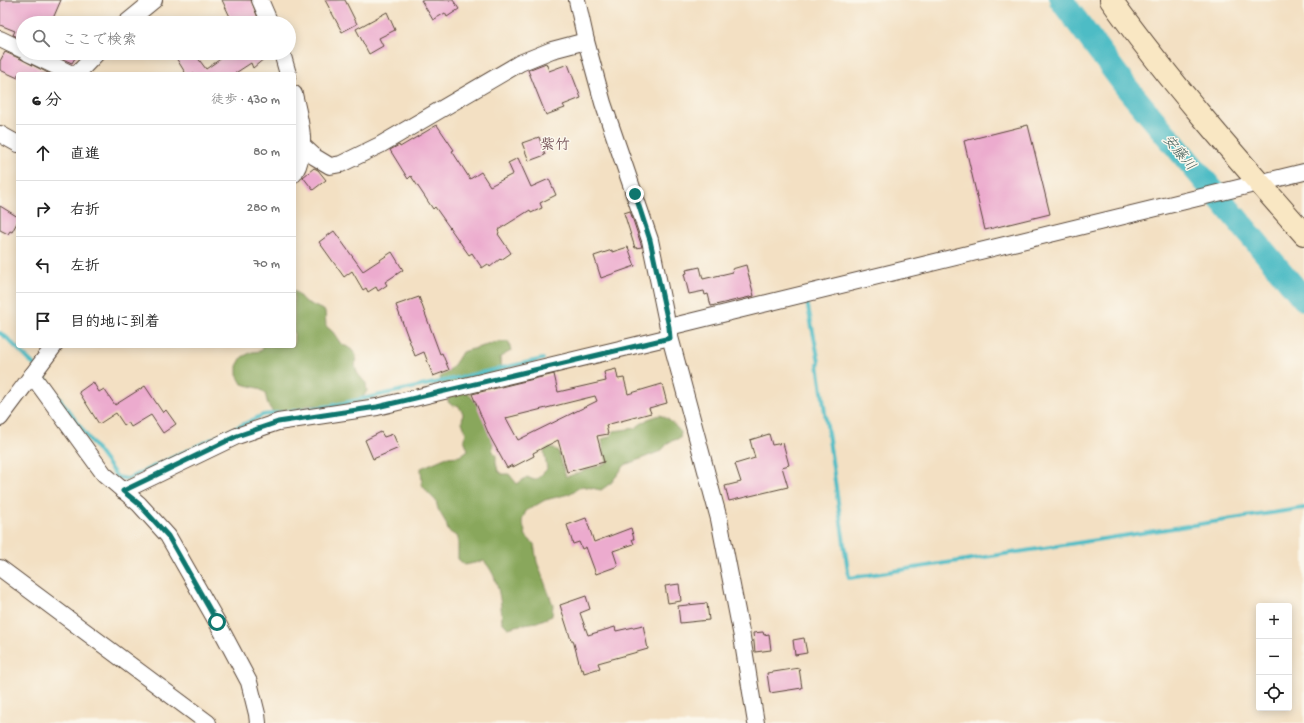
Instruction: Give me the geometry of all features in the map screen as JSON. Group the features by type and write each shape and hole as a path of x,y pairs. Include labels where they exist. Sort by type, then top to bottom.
{"street":[{"path":"135,16 154,0"},
{"path":"260,0 267,16"},
{"path":"577,0 586,41 603,103 650,240 670,332 719,519 742,637 756,723"},
{"path":"1111,0 1160,65 1304,234"},
{"path":"0,39 16,47"},
{"path":"303,146 315,157 330,166 341,164 380,145 520,63 552,50 586,41"},
{"path":"43,60 68,72"},
{"path":"79,72 90,60"},
{"path":"284,60 287,72"},
{"path":"296,102 303,146 296,171"},
{"path":"0,134 16,143"},
{"path":"123,491 237,436 278,422 377,407 1304,172"},
{"path":"0,418 52,348"},
{"path":"32,375 104,474 139,504 168,536 249,682 258,723"},
{"path":"0,568 208,723"}],"green space":[{"path":"296,292 304,301 325,311 326,326 333,332 341,344 350,348 356,355 356,371 366,383 367,391 359,403 337,408 313,405 304,406 297,413 276,417 268,405 265,393 258,388 242,384 237,375 237,366 242,357 252,352 261,351 262,348 296,348"},
{"path":"498,342 509,342 511,351 500,357 501,373 467,392 482,410 494,441 492,449 496,456 498,471 502,474 509,474 517,484 527,477 534,480 538,478 547,469 544,451 550,447 558,451 566,477 607,463 602,439 609,437 614,431 635,428 648,419 660,415 669,420 681,432 680,438 669,442 661,451 625,465 611,483 601,490 582,486 569,494 545,500 526,511 522,520 526,536 534,544 537,562 553,605 552,616 537,622 508,628 502,622 500,598 493,574 484,561 465,565 458,559 458,537 448,531 436,501 422,485 421,468 447,457 460,456 468,450 464,439 466,433 462,422 463,413 458,405 453,406 448,402 448,396 440,377 450,369 462,352"}],"building":[{"path":"0,0 61,0 54,16 16,16 16,36 13,35 15,31 0,25"},
{"path":"222,0 251,0 257,16 230,16"},
{"path":"325,0 345,0 357,24 342,32"},
{"path":"421,0 453,0 459,9 447,17 445,13 433,20"},
{"path":"387,12 395,30 379,38 383,46 369,54 356,29"},
{"path":"5,52 16,57 16,60 23,60 46,72 16,72 16,77 0,70 0,61"},
{"path":"65,60 74,60 72,63"},
{"path":"177,60 199,60 206,69 219,60 263,60 253,68 251,63 237,72 185,72"},
{"path":"546,63 549,71 568,64 581,98 563,105 565,108 546,115 528,70"},
{"path":"437,125 454,150 452,151 470,179 481,172 490,186 513,174 508,163 518,158 531,187 549,179 556,195 540,203 542,208 531,213 530,210 498,230 498,234 511,253 490,267 488,264 482,268 472,253 469,255 435,207 433,209 411,176 408,179 390,150 399,145 400,147"},
{"path":"1028,125 1050,214 985,230 964,141"},
{"path":"539,137 545,155 529,161 522,143"},
{"path":"314,168 318,170 326,180 313,190 303,177"},
{"path":"0,206 16,216 16,225 12,232 10,231 8,234 0,230"},
{"path":"630,211 642,247 635,248 624,213"},
{"path":"334,231 363,271 392,252 403,270 385,282 387,285 378,291 376,287 368,292 366,288 363,290 352,271 344,277 319,242"},
{"path":"628,247 635,266 601,278 594,256"},
{"path":"746,265 754,296 711,306 708,294 705,295 704,291 689,294 684,274 687,273 686,270 700,267 703,279 733,272 732,269"},
{"path":"419,297 440,354 442,353 449,370 433,376 424,352 415,356 396,305"},
{"path":"616,369 618,379 624,378 628,394 662,384 667,403 649,408 651,413 606,425 608,434 597,436 604,462 567,472 558,440 533,453 534,456 513,467 512,465 507,468 489,435 472,394 554,374 558,392 606,381 604,372","holes":["595,396 597,401 518,440 506,418"]},
{"path":"93,382 99,392 104,389 115,405 145,386 163,413 166,410 176,424 163,433 151,415 131,427 128,422 124,425 116,413 99,424 79,392"},
{"path":"381,432 384,437 393,434 399,448 373,459 365,440"},
{"path":"769,434 772,445 783,443 789,465 782,467 788,487 729,501 725,486 741,482 735,464 755,458 750,440"},
{"path":"586,518 594,542 631,528 634,544 613,551 618,566 596,574 586,547 582,549 579,542 573,544 567,525"},
{"path":"679,584 681,601 668,603 665,586"},
{"path":"586,596 590,609 580,613 588,635 615,627 616,631 643,625 648,649 598,663 600,668 584,673 583,669 581,670 573,640 571,640 560,605"},
{"path":"707,603 709,620 680,623 678,606"},
{"path":"763,632 764,635 769,634 771,650 755,652 753,633"},
{"path":"804,638 807,653 795,655 793,640"},
{"path":"799,668 802,688 770,693 767,673"}],"waterway":[{"name":"安藤川","path":"1061,0 1127,88 1304,299"},
{"path":"798,304 807,302 819,362 818,364 849,578 1304,508"},
{"path":"0,333 16,347"},
{"path":"17,348 34,365"},
{"path":"40,372 117,477 127,479 263,415 330,406 543,359"}],"district":[{"name":"紫竹","path":"555,144"}],"route":[{"path":"217,622 168,536 139,504 123,491 237,436 278,422 377,407 670,338 669,327 650,240 635,194"}]}
